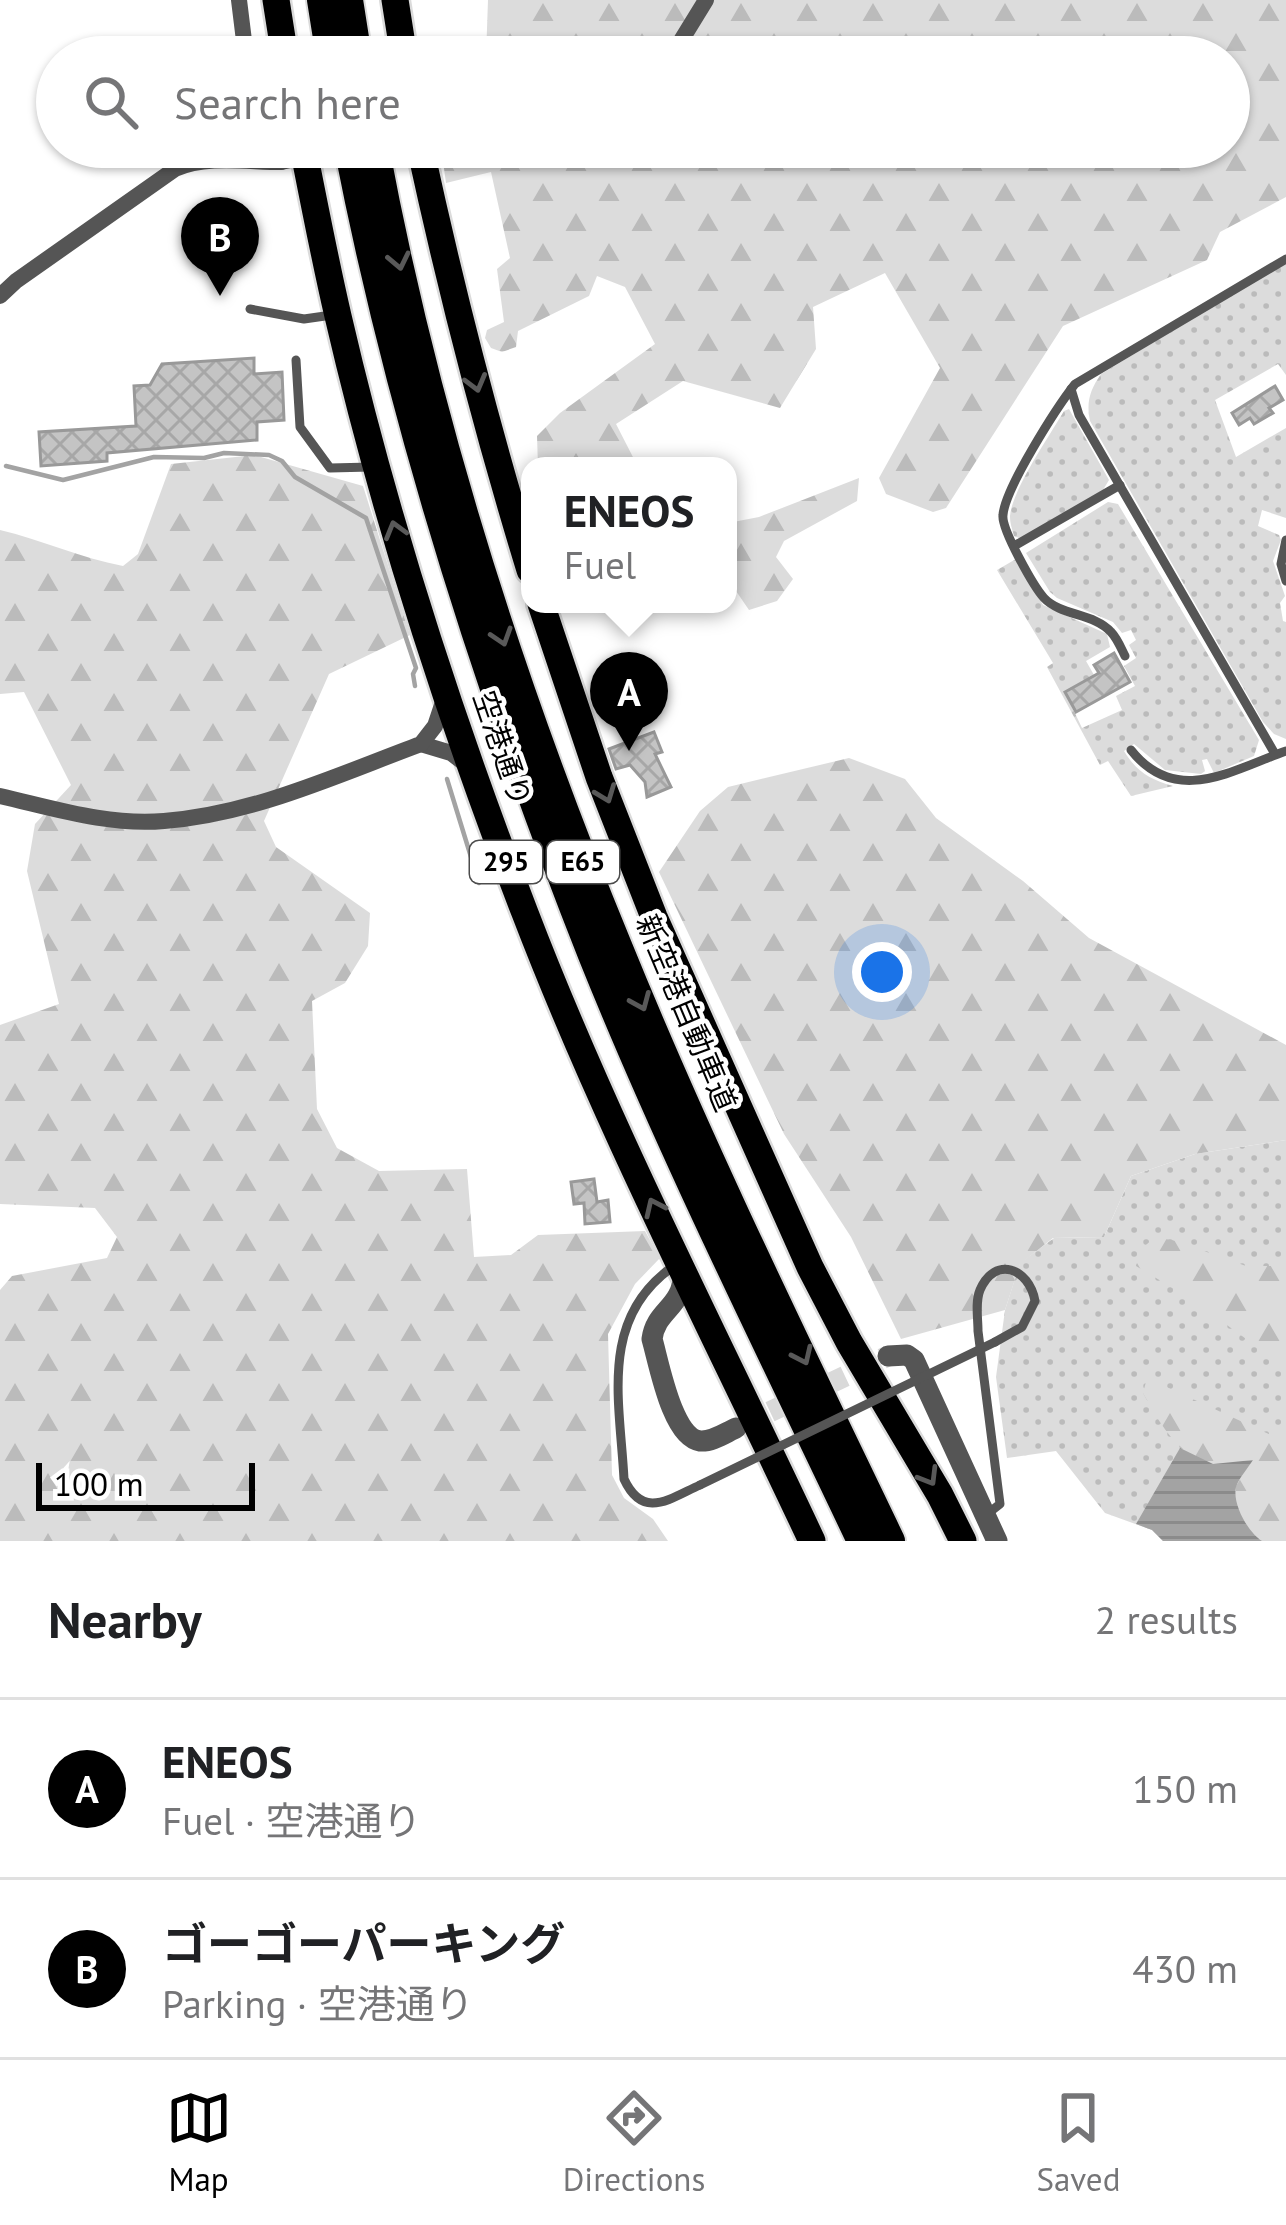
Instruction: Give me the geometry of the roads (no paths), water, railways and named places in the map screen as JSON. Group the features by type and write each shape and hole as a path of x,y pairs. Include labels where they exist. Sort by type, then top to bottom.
{"highway":[{"path":"277,0 283,36"},
{"path":"322,0 328,36"},
{"path":"348,0 354,36"},
{"path":"394,0 400,36"},
{"name":"空港通り","path":"296,168 377,467 473,771 526,917 678,1269 812,1541"},
{"name":"新空港自動車道","path":"356,168 382,301 417,437 493,686 595,958 862,1541"},
{"name":"新空港自動車道","path":"378,168 405,293 458,493 515,678 557,793 617,948 692,1120 890,1541"},
{"path":"425,168 446,266 521,541"},
{"path":"544,613 599,777 654,917 790,1223 849,1342 963,1541"},
{"path":"712,1222 748,1317 848,1541"}],"street":[{"path":"239,0 243,36"},
{"path":"684,36 706,0"},
{"path":"0,296 164,168"},
{"path":"0,796 95,818 161,821 243,809 421,744 440,715 446,689"},
{"path":"421,744 452,753 473,771"},
{"path":"678,1269 684,1283 677,1301 656,1323 652,1339 673,1412 696,1441 736,1428"},
{"path":"661,1317 691,1313 710,1326"},
{"path":"888,1356 907,1354 914,1360 997,1541"}],"lane":[{"path":"1125,656 1104,626 1044,598 1004,529 1007,497 1071,389 1090,373 1286,259"},
{"path":"250,309 304,319 337,314"},
{"path":"296,360 300,427 315,449 330,468 377,467"},
{"path":"1071,389 1079,415 1281,753 1214,778 1177,780 1155,774 1132,750"},
{"path":"1014,546 1120,485"},
{"path":"1286,540 1281,564 1286,581"},
{"path":"678,1269 640,1295 619,1352 624,1479 644,1503 661,1503 700,1485 995,1342 1022,1328 1035,1301 1029,1281 1020,1273 1008,1269 989,1277 978,1303 978,1330 1000,1504 986,1515"}],"waterway":[{"path":"6,466 63,480 154,457 204,458 224,453 269,455 282,461 295,477 366,518 416,668 415,686"},
{"path":"447,779 479,883"}],"tunnel":[{"path":"742,1425 888,1356"}],"place":[{"name":"ゴーゴーパーキング","path":"220,296"},
{"name":"ENEOS","path":"629,751"}]}
